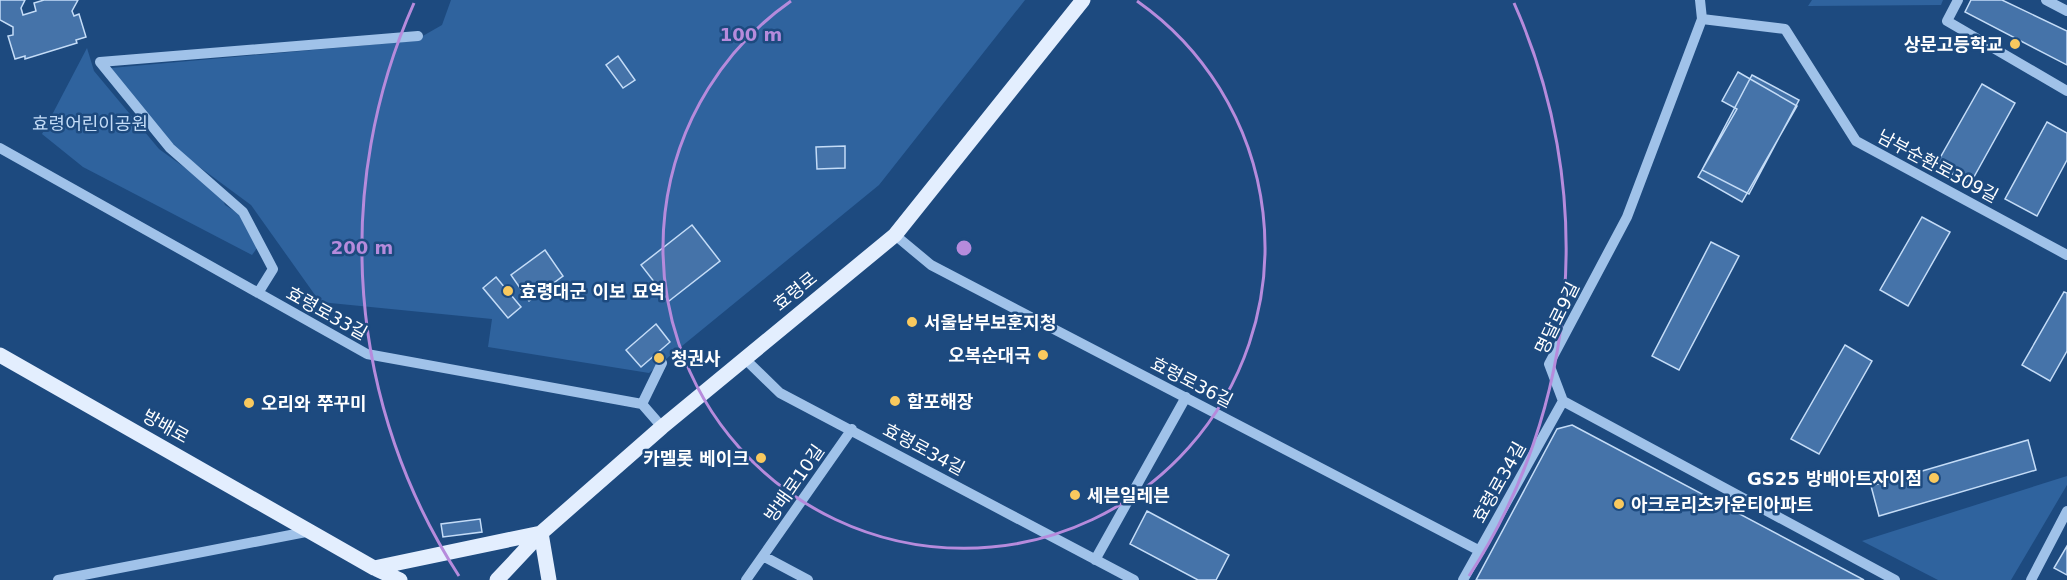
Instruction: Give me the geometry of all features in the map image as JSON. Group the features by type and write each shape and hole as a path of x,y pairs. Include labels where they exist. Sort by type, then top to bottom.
{"main road":[{"name":"효령로","path":"497,580 541,533 662,428 895,235 1083,0"},
{"name":"방배로","path":"0,355 312,531 375,574 400,580"},
{"path":"375,574 541,533 549,580"}],"street":[{"name":"명달로9길","path":"1563,401 1550,364 1627,217 1702,19 1700,0"},
{"path":"1958,0 1947,21 2067,91"},
{"path":"2046,0 2067,10"},
{"name":"남부순환로309길","path":"1702,19 1785,28 1856,141 2067,255"},
{"path":"258,293 273,269 243,212 170,148 100,62 418,36"},
{"name":"효령로33길","path":"0,148 367,354 642,404"},
{"name":"효령로36길","path":"895,235 931,265 1480,550"},
{"path":"659,358 662,363 642,404 662,428"},
{"name":"효령로34길","path":"744,358 780,393 1134,580"},
{"path":"1095,560 1186,397"},
{"path":"1563,401 1895,580"},
{"name":"효령로34길","path":"1463,580 1563,401"},
{"name":"방배로10길","path":"746,580 852,429"},
{"path":"2031,580 2067,512"},
{"path":"58,580 312,531"},
{"path":"763,556 808,580"}],"green space":[{"path":"451,0 1025,0 879,185 649,373 488,347 492,319 320,302 251,205 171,146 111,68 414,41 442,25"},
{"path":"1812,0 1943,0 1941,5 1808,6"},
{"name":"효령어린이공원","path":"87,48 94,71 159,149 220,193 225,205 239,214 257,248 252,255 83,167 42,134"},
{"path":"2067,476 2067,485 2011,580 1938,580 1862,541"}],"building":[{"path":"0,0 25,0 21,8 23,15 36,11 34,3 44,0 78,0 72,11 74,16 79,14 86,37 76,40 77,43 25,59 25,56 15,59 8,36 13,35 13,27 0,20"},
{"path":"1971,0 2002,0 2067,31 2067,65 1965,12"},
{"path":"618,56 635,80 623,88 606,65"},
{"path":"1738,72 1797,106 1742,202 1698,177 1737,109 1722,101"},
{"path":"1752,75 1799,100 1749,194 1702,170"},
{"path":"1982,84 2015,103 1970,184 1936,165"},
{"path":"2047,122 2067,133 2067,160 2037,216 2005,199"},
{"path":"845,146 845,168 817,169 816,147"},
{"path":"1922,217 1950,232 1908,306 1880,290"},
{"path":"692,225 720,261 669,301 641,265"},
{"path":"1711,242 1739,256 1679,370 1652,356"},
{"path":"545,250 563,276 529,301 511,275"},
{"path":"496,277 521,307 508,318 483,288"},
{"path":"2064,292 2067,293 2067,351 2050,381 2022,365"},
{"path":"656,324 670,342 641,367 626,350"},
{"path":"1845,345 1872,361 1819,454 1791,439"},
{"name":"아크로리츠카운티아파트","path":"1572,425 1864,580 1476,580 1557,429"},
{"path":"2028,440 2036,470 1879,516 1871,486"},
{"path":"1147,511 1229,555 1216,580 1198,580 1130,544"},
{"path":"480,519 482,532 443,537 441,524"},
{"path":"2067,546 2067,575 2054,568"}],"place":[{"name":"상문고등학교","path":"2015,44"},
{"name":"효령대군 이보 묘역","path":"508,291"},
{"name":"서울남부보훈지청","path":"912,322"},
{"name":"오복순대국","path":"1043,355"},
{"name":"청권사","path":"659,358"},
{"name":"함포해장","path":"895,401"},
{"name":"오리와 쭈꾸미","path":"249,403"},
{"name":"카멜롯 베이크","path":"761,458"},
{"name":"GS25 방배아트자이점","path":"1934,478"},
{"name":"세븐일레븐","path":"1075,495"},
{"name":"아크로리츠카운티아파트","path":"1619,504"}]}
